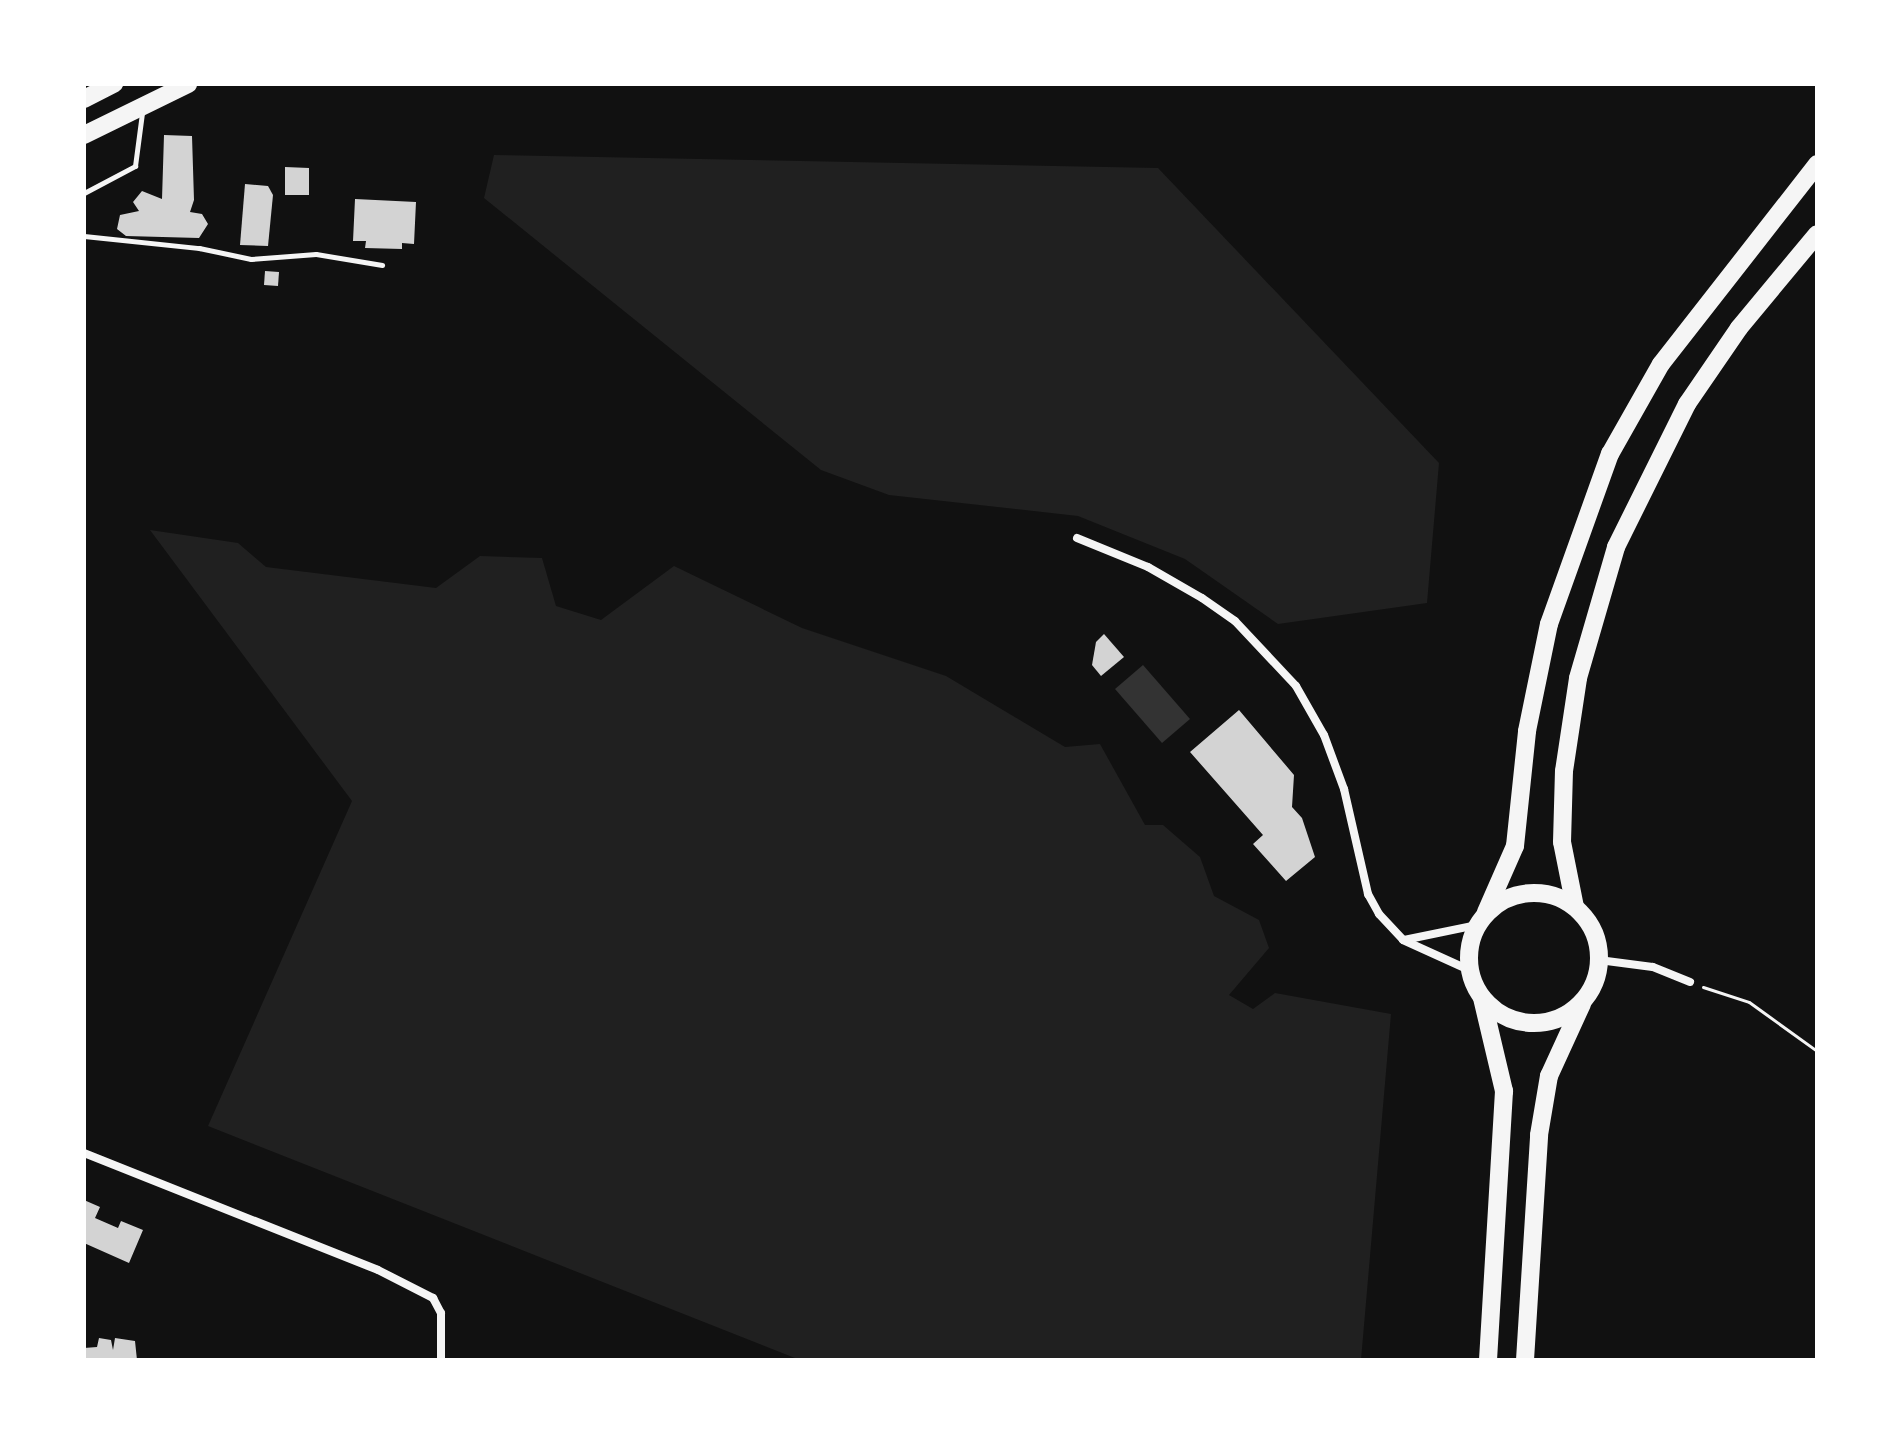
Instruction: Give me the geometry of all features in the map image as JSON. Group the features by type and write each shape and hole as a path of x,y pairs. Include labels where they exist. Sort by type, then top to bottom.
{"main road":[{"path":"84,99 114,84"},
{"path":"84,135 188,84"},
{"path":"1488,1360 1504,1091 1482,998 1469,970 1482,918 1515,846 1527,731 1549,624 1610,454 1661,364 1817,164"},
{"path":"1575,907 1562,842 1564,771 1578,678 1616,547 1694,393 1739,328 1817,234"},
{"path":"1482,918 1529,893 1561,898 1575,907 1595,935 1599,960 1584,1001 1549,1076 1539,1135 1525,1360"},
{"path":"1482,998 1504,1017 1532,1024 1560,1018 1584,1001"}],"street":[{"path":"1077,538 1148,567 1202,598 1235,621 1296,686 1324,735 1344,789 1368,894 1389,928 1403,940 1469,970"},
{"path":"1403,940 1482,918"},
{"path":"1599,960 1653,967 1690,982"},
{"path":"84,1153 378,1270 433,1298 441,1313 441,1360"}],"lane":[{"path":"84,193 135,166 143,106"},
{"path":"84,236 251,259 316,254 382,265"}],"path":[{"path":"1690,982 1749,1002 1817,1051"}],"shaded area":[{"path":"494,155 1158,168 1439,463 1427,603 1278,624 1185,559 1078,516 889,495 821,470 484,198"},
{"path":"150,530 238,543 266,567 436,588 480,556 542,558 556,606 601,620 674,566 802,628 946,676 1065,747 1100,744 1145,825 1163,825 1200,857 1214,896 1259,920 1269,948 1229,995 1253,1009 1275,993 1391,1014 1361,1360 800,1360 208,1126 352,801"},
{"path":"1143,665 1190,719 1162,743 1115,689"}],"building":[{"path":"164,135 192,136 194,200 190,212 202,214 208,224 199,238 126,236 117,229 120,215 139,211 133,202 142,191 162,199"},
{"path":"285,167 309,168 309,195 285,195"},
{"path":"245,184 268,186 273,195 268,246 240,245"},
{"path":"355,199 416,202 414,244 402,243 402,249 365,248 366,241 353,241"},
{"path":"265,271 279,272 278,286 264,285"},
{"path":"1104,634 1124,657 1101,676 1092,665 1096,642"},
{"path":"1239,710 1294,775 1292,807 1302,818 1315,857 1286,881 1253,844 1263,835 1190,752"},
{"path":"84,1200 100,1207 95,1218 118,1228 121,1221 143,1230 129,1263 84,1243"},
{"path":"99,1338 111,1340 113,1350 115,1338 135,1341 137,1360 84,1360 84,1348 97,1347"}]}
